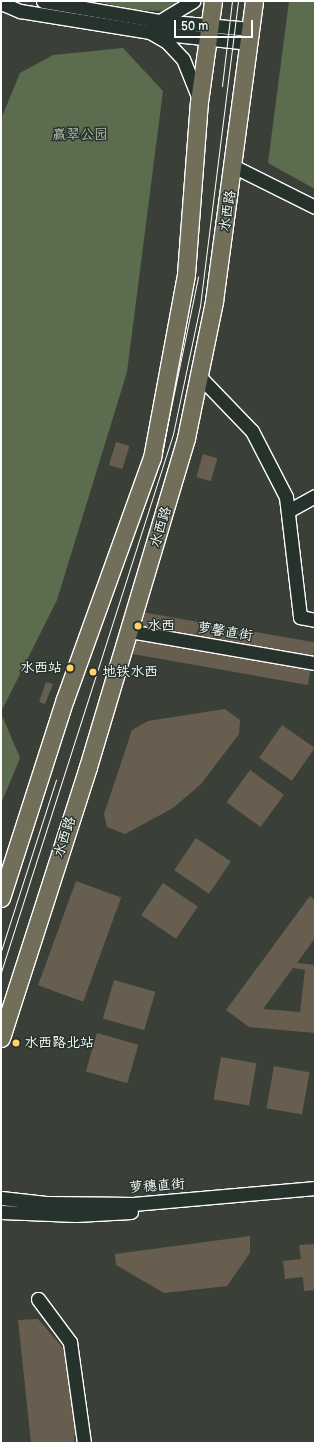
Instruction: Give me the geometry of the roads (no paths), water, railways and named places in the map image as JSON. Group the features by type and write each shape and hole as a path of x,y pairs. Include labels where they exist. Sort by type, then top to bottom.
{"main road":[{"path":"1,898 65,699 152,458 186,274 200,102 213,1"},
{"name":"水西路","path":"1,1038 129,631 179,466 199,376 235,167 254,1"}],"street":[{"path":"43,1 209,32"},
{"path":"160,22 193,1"},
{"path":"1,3 20,11 150,32 209,32 250,36"},
{"path":"150,32 168,42 183,59 200,102"},
{"path":"235,167 315,207"},
{"path":"199,376 252,431 286,497 300,617 315,620"},
{"path":"288,511 315,496"},
{"name":"萝馨直街","path":"129,631 315,663"},
{"name":"萝穗直街","path":"1,1198 46,1203 133,1204 315,1188"},
{"name":"萝穗直街","path":"1,1212 108,1214 315,1196"},
{"path":"38,1299 70,1342 84,1443"}],"tram line":[{"path":"222,86 232,1"},
{"path":"1,972 173,434 200,306 238,1"},
{"path":"162,451 198,277"},
{"path":"1,951 56,780"}],"place":[{"name":"水西","path":"138,626"},
{"name":"水西站","path":"70,668"},
{"name":"地铁水西","path":"93,672"},
{"name":"水西路北站","path":"16,1043"}],"park label":[{"name":"赢翠公园","path":"80,135"}]}
